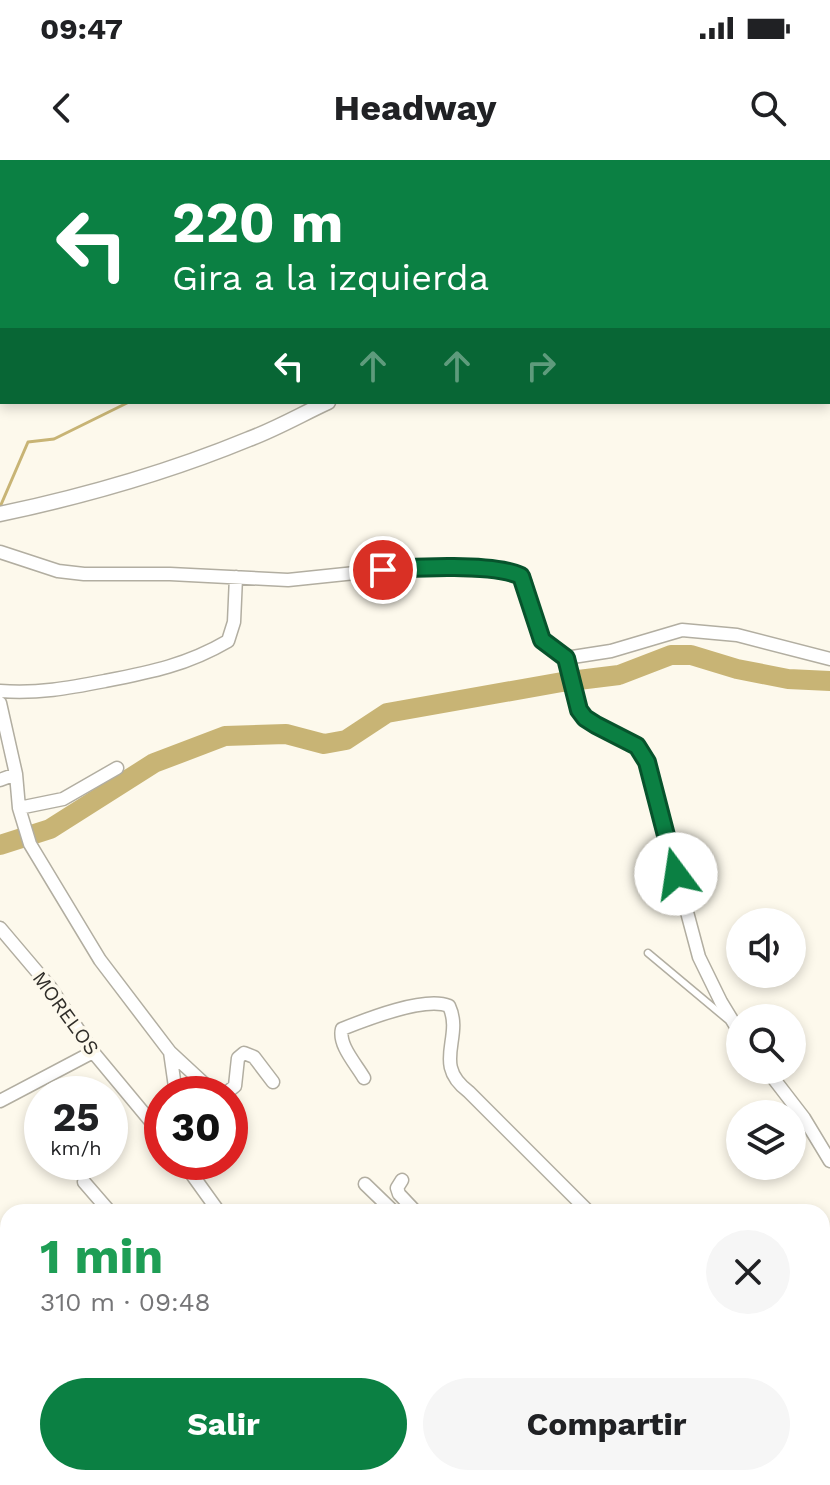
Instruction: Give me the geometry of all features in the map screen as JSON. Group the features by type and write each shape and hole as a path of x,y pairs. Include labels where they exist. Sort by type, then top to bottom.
{"street":[{"path":"2,514 77,497 207,456 324,404"},
{"path":"0,552 58,571 84,574 288,580 403,568 510,571 521,576 542,640 567,664 579,710 585,718 637,746 647,762 699,957 726,1008"},
{"path":"0,691 27,694 50,692 169,668 205,654 228,641 234,622 236,577"},
{"path":"567,664 682,630 737,635 830,659"},
{"path":"0,703 16,774 20,813 30,844 100,960 170,1052 196,1076"},
{"path":"20,813 63,799 117,768"},
{"path":"0,780 16,774"},
{"name":"MORELOS","path":"0,928 50,987 93,1052 144,1113"},
{"path":"364,1078 343,1044 340,1036 342,1029 407,1008 438,1003 449,1006 452,1018 451,1074 455,1082 469,1092 581,1204"},
{"path":"0,1101 93,1052"},
{"path":"170,1052 173,1076"},
{"path":"236,1076 238,1058 244,1053 254,1057 273,1082"},
{"path":"778,1084 804,1118 830,1161"},
{"path":"196,1180 213,1204"},
{"path":"402,1180 397,1188 408,1204"},
{"path":"84,1182 103,1204"},
{"path":"365,1184 386,1204"}],"lane":[{"path":"648,953 726,1020"}],"waterway":[{"path":"0,507 28,442 54,439 125,404"},
{"path":"0,845 50,829 154,763 225,736 286,734 324,744 346,740 387,713 619,675 671,655 691,655 737,669 788,679 830,681"}],"route":[{"path":"383,570 479,569 510,571 521,576 542,640 566,658 579,710 596,725 637,746 647,762 676,874"}]}
